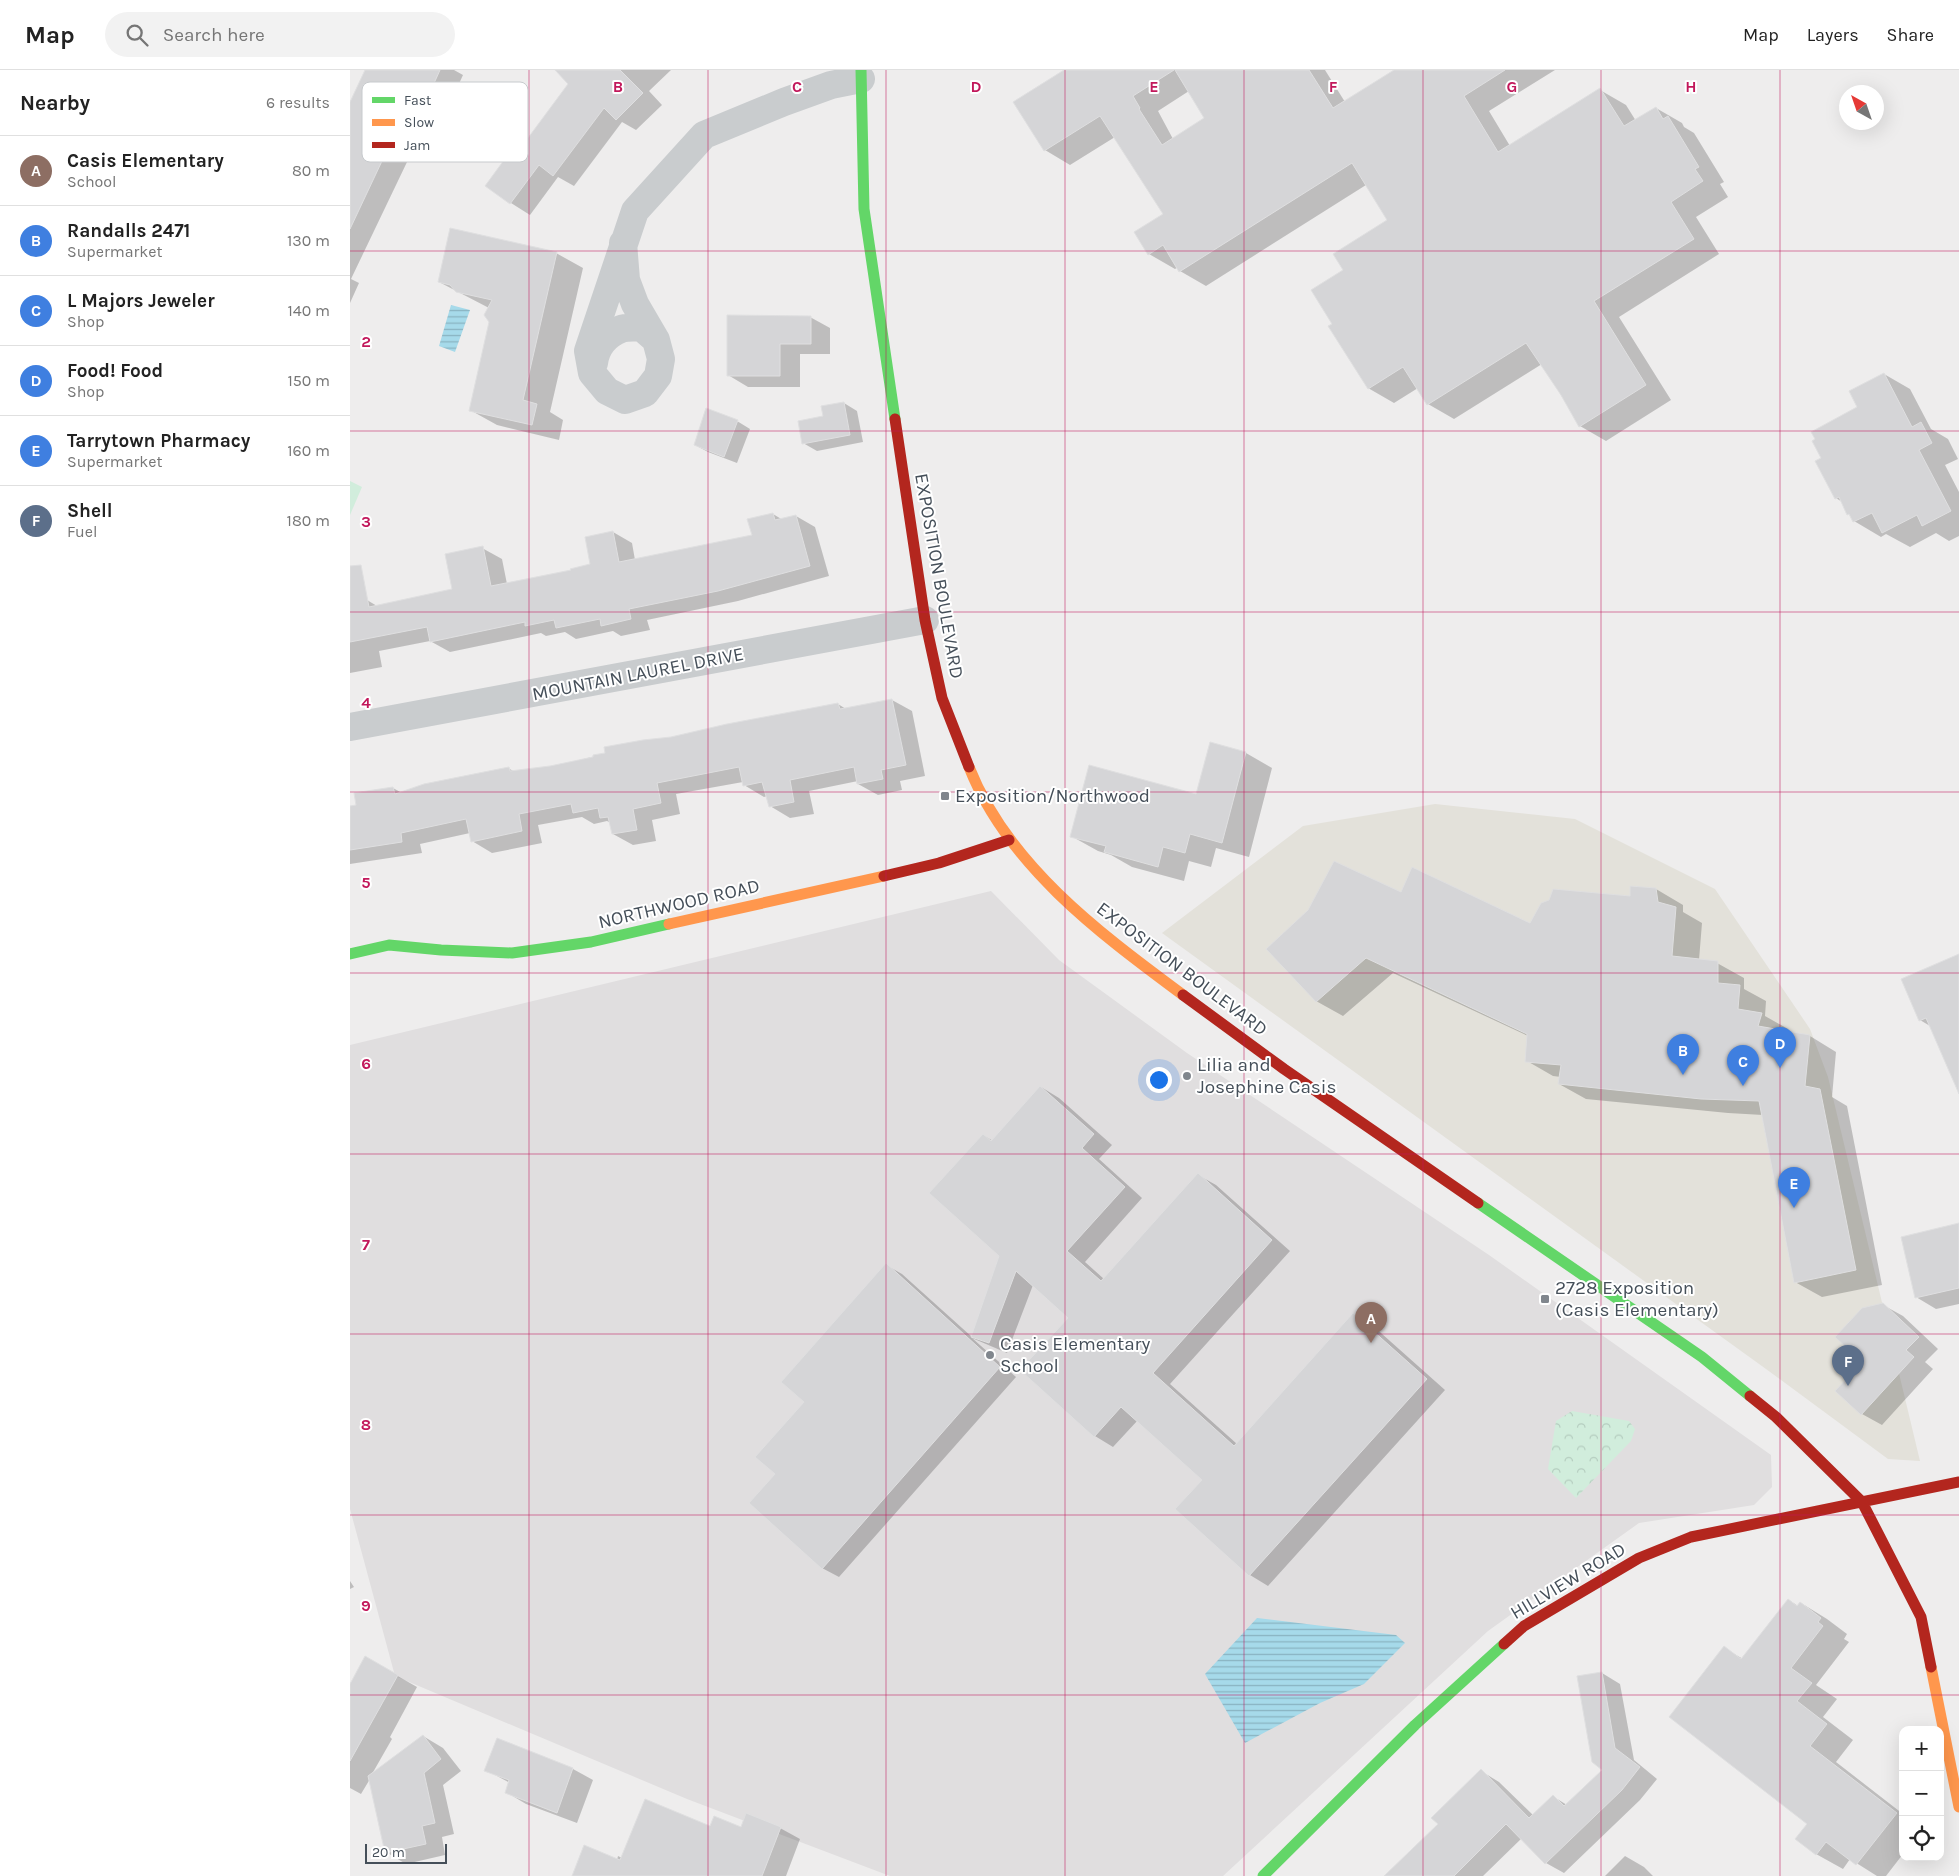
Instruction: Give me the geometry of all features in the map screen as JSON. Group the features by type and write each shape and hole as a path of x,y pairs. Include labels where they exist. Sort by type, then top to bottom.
{"street":[{"path":"623,243 626,280 635,304 656,340 661,359 658,376 645,393 625,400 607,391 592,373 588,351 623,243 635,211 704,136 784,102 861,74"},
{"name":"EXPOSITION BOULEVARD","path":"861,74 864,209 925,620 942,698 975,782 1009,840 1032,866 1086,919 1158,976 1284,1069 1702,1357 1776,1417 1862,1502 1921,1617 1959,1807"},
{"path":"592,373 595,352 604,339 622,328 641,327 656,340"},
{"name":"MOUNTAIN LAUREL DRIVE","path":"350,727 925,620"},
{"name":"NORTHWOOD ROAD","path":"350,954 389,945 441,950 512,953 591,942 939,863 1009,840"},
{"name":"HILLVIEW ROAD","path":"1263,1876 1415,1725 1524,1626 1639,1558 1691,1537 1959,1482"}],"shaded area":[{"path":"1435,804 1575,819 1715,889 1810,1029 1828,1077 1920,1461 1888,1459 1162,933 1303,826"},
{"name":"Casis Elementary School","path":"991,891 1059,960 1187,1053 1489,1255 1771,1455 1772,1487 1754,1505 1639,1523 1488,1631 1223,1876 890,1876 687,1799 395,1676 350,1509 350,1045"}],"green space":[{"path":"350,481 362,487 350,515"},
{"path":"1572,1411 1629,1421 1635,1429 1631,1441 1576,1498 1548,1469 1556,1421"}],"water":[{"path":"451,305 470,310 455,352 439,346"},
{"path":"1257,1618 1396,1635 1405,1643 1364,1684 1320,1703 1245,1743 1205,1674"}],"building":[{"path":"365,70 440,70 435,82 362,82 362,162 382,162 350,229 350,102"},
{"path":"555,70 620,70 643,93 616,120 604,108 553,176 539,165 510,204 485,186 503,162 528,162 528,138 568,84"},
{"path":"1064,70 1174,70 1133,96 1162,145 1204,118 1175,70 1309,70 1333,108 1394,70 1505,70 1464,96 1498,152 1600,88 1624,126 1656,107 1663,119 1668,116 1699,167 1695,169 1703,181 1671,202 1694,239 1594,301 1646,385 1579,427 1561,395 1526,343 1427,405 1403,367 1368,389 1328,326 1332,324 1311,290 1343,270 1333,254 1387,220 1352,163 1179,272 1163,245 1148,255 1134,232 1163,214 1100,116 1044,151 1013,102"},
{"path":"450,228 557,252 523,400 537,404 532,425 469,411 489,322 484,315 492,300 456,292 450,285 438,282"},
{"path":"727,315 811,316 811,344 780,344 780,376 727,376"},
{"path":"1884,373 1912,427 1921,422 1932,443 1919,450 1951,511 1922,526 1917,515 1882,533 1872,513 1853,522 1849,514 1847,515 1839,497 1835,499 1815,461 1821,458 1812,441 1815,439 1811,432 1857,407 1849,391"},
{"path":"844,402 850,435 802,444 798,421 823,416 821,406"},
{"path":"706,408 738,420 724,457 694,445"},
{"path":"773,513 775,520 796,515 810,566 718,591 629,609 631,619 601,626 600,619 556,628 554,620 525,626 525,622 430,642 427,627 350,642 350,566 361,565 369,607 452,589 445,554 483,546 491,586 571,570 590,564 585,537 613,531 619,562 752,535 747,519"},
{"path":"892,699 906,765 881,770 883,779 857,784 854,767 790,780 794,802 769,807 762,782 743,786 739,767 657,783 661,803 633,809 637,830 612,834 608,817 600,818 598,808 573,813 571,804 519,814 522,831 471,842 466,819 401,833 402,842 350,850 350,806 356,805 354,793 393,787 395,794 424,784 509,767 510,771 550,766 593,757 593,755 605,753 604,747 671,737 727,724 838,703 840,709"},
{"path":"1210,742 1246,752 1222,843 1190,834 1185,853 1163,847 1158,867 1104,852 1106,846 1070,837 1089,765 1196,794"},
{"path":"1334,861 1401,892 1412,867 1530,923 1541,903 1549,900 1553,889 1630,896 1630,886 1656,888 1658,902 1676,907 1672,956 1718,961 1718,983 1740,985 1738,1009 1762,1013 1758,1026 1810,1035 1805,1086 1820,1089 1856,1270 1794,1283 1759,1101 1701,1099 1558,1084 1561,1065 1525,1062 1527,1034 1366,958 1316,1002 1266,949 1308,910"},
{"path":"1959,954 1959,1094 1926,1018 1919,1021 1901,979"},
{"path":"1040,1086 1094,1134 1082,1148 1125,1187 1067,1251 1101,1281 1198,1173 1272,1240 1153,1373 1234,1446 1353,1313 1427,1379 1249,1576 1175,1509 1202,1480 1121,1407 1094,1437 1020,1370 1068,1318 1016,1271 989,1343 971,1337 999,1256 929,1193 983,1134 991,1141"},
{"path":"1959,1223 1959,1288 1915,1298 1901,1237"},
{"path":"886,1263 1000,1367 822,1569 749,1503 775,1474 755,1457 804,1402 781,1382"},
{"path":"1883,1303 1919,1337 1906,1350 1914,1357 1861,1415 1835,1391 1862,1362 1835,1337 1862,1308"},
{"path":"1788,1599 1797,1606 1800,1602 1821,1618 1818,1622 1823,1626 1791,1668 1812,1683 1797,1701 1827,1724 1810,1746 1897,1813 1856,1865 1826,1842 1816,1855 1795,1839 1807,1824 1669,1717 1724,1646 1741,1659"},
{"path":"365,1656 398,1675 350,1761 350,1684"},
{"path":"1602,1672 1615,1748 1640,1767 1622,1790 1545,1864 1506,1824 1454,1876 1384,1876 1438,1824 1431,1818 1481,1769 1529,1818 1553,1795 1564,1806 1602,1770 1592,1762 1577,1676"},
{"path":"423,1735 441,1759 424,1773 435,1823 422,1826 426,1844 385,1853 368,1776"},
{"path":"497,1738 573,1768 557,1813 505,1793 509,1780 484,1771"},
{"path":"645,1799 710,1826 714,1816 741,1827 746,1813 781,1827 762,1876 572,1876 584,1845 620,1860"}],"traffic: fast":[{"path":"861,70 864,209 895,419"},
{"path":"350,954 389,945 441,950 512,953 591,942 669,924"},
{"path":"1478,1203 1702,1357 1750,1396"},
{"path":"1263,1876 1415,1725 1504,1644"}],"traffic: slow":[{"path":"969,767 986,803 1007,836 1032,867 1060,895 1120,948 1183,995"},
{"path":"669,924 884,876"},
{"path":"1931,1667 1959,1807"}],"traffic: jam":[{"path":"895,419 925,620 942,698 969,767"},
{"path":"884,876 939,863 1009,840"},
{"path":"1183,995 1284,1069 1478,1203"},
{"path":"1750,1396 1776,1417 1862,1502 1921,1617 1931,1667"},
{"path":"1504,1644 1524,1626 1639,1558 1691,1537 1959,1482"}],"place":[{"name":"Exposition/Northwood","path":"945,796"},
{"name":"Food! Food","path":"1780,1068"},
{"name":"Randalls 2471","path":"1683,1075"},
{"name":"Lilia and Josephine Casis","path":"1187,1076"},
{"name":"L Majors Jeweler","path":"1743,1086"},
{"name":"Tarrytown Pharmacy","path":"1794,1208"},
{"name":"2728 Exposition (Casis Elementary)","path":"1545,1299"},
{"name":"Casis Elementary","path":"1371,1343"},
{"name":"Casis Elementary School","path":"990,1355"},
{"name":"Shell","path":"1848,1386"}]}
